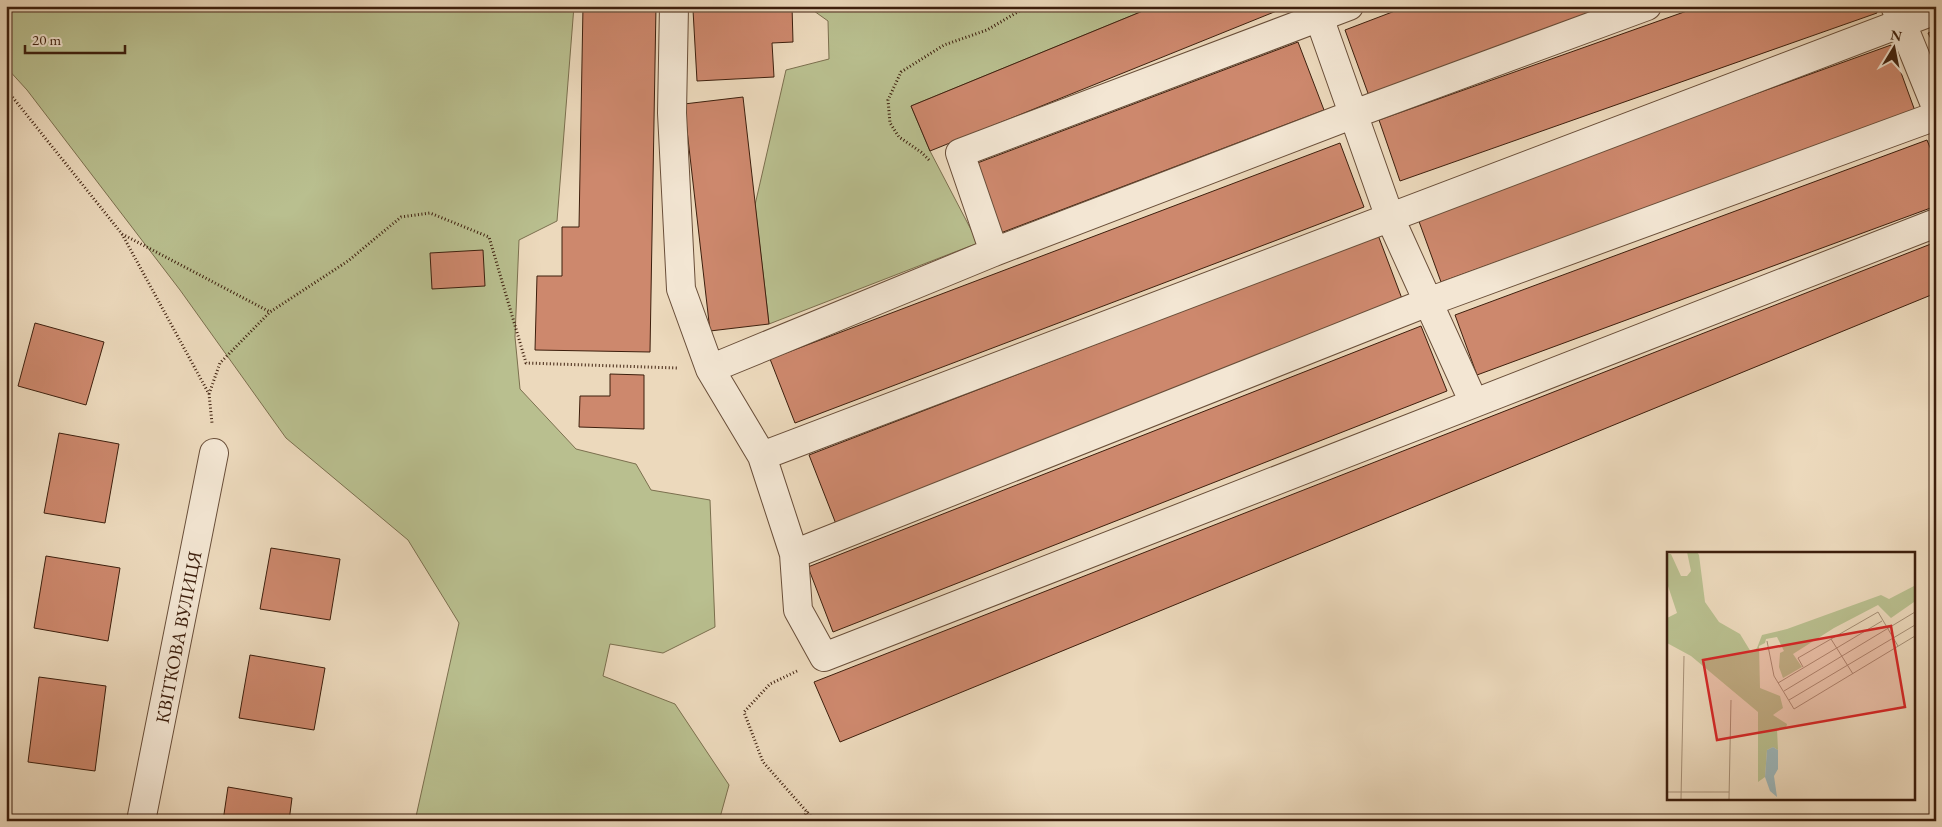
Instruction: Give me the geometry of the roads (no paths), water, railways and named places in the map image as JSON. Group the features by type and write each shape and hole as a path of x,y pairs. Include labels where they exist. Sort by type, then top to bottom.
{"street":[{"path":"674,6 672,113 682,289 710,369 762,456 794,554 798,610 824,657 1936,223"},
{"path":"994,252 960,153 1348,6"},
{"path":"710,369 994,252 1354,114 1647,6"},
{"path":"762,456 1390,218 1898,15 1936,10"},
{"path":"1898,15 1936,107"},
{"path":"1319,17 1390,218 1474,403"},
{"path":"794,554 1428,302 1936,116"},
{"name":"КВІТКОВА ВУЛИЦЯ","path":"141,821 214,453"}]}
